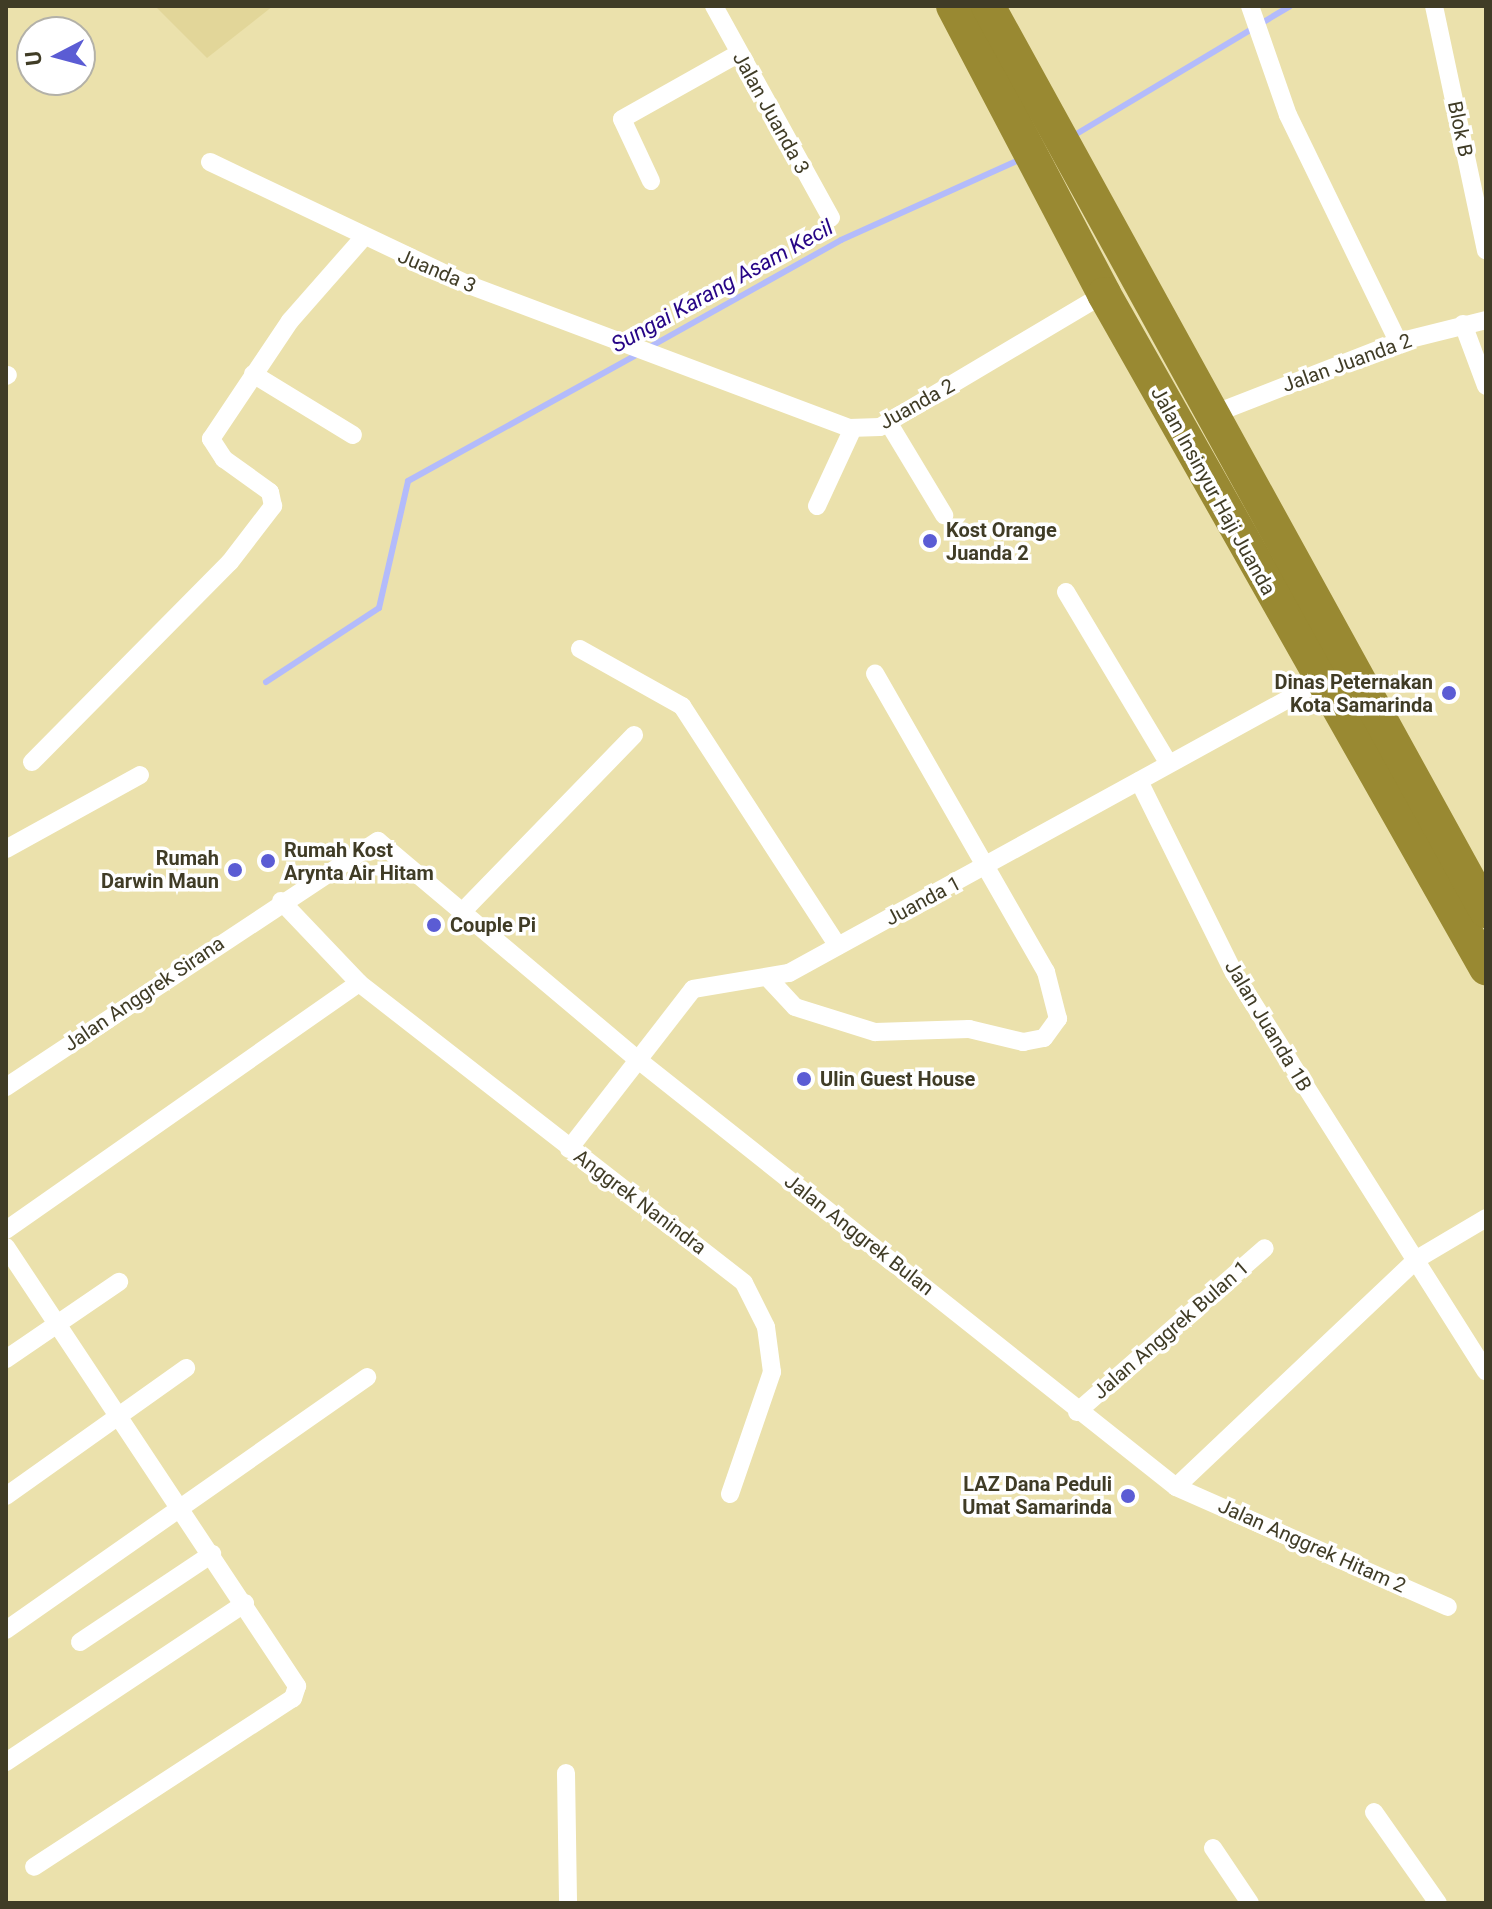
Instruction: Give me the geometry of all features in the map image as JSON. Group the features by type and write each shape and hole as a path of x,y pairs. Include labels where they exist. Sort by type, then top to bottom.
{"highway":[{"name":"Jalan Insinyur Haji Juanda","path":"953,6 1024,106"},
{"name":"Jalan Insinyur Haji Juanda","path":"988,6 1024,106 1076,207 1211,415 1454,886 1486,968"},
{"name":"Jalan Insinyur Haji Juanda","path":"1076,207 1104,294 1319,682 1454,886 1486,911"}],"street":[{"name":"Jalan Juanda 3","path":"714,6 831,218"},
{"name":"Blok B","path":"1434,6 1486,251"},
{"path":"1253,15 1288,115 1398,342"},
{"path":"651,181 622,119 738,54"},
{"name":"Juanda 3","path":"210,162 362,239 597,334 672,358"},
{"path":"32,762 230,562 273,506 270,492 224,459 211,439 253,374 362,239"},
{"name":"Juanda 2","path":"672,358 853,428 888,422 1104,294"},
{"name":"Jalan Juanda 2","path":"1211,415 1398,342 1486,320"},
{"path":"1463,324 1486,386"},
{"path":"253,374 353,435"},
{"path":"888,422 944,515"},
{"path":"817,506 853,428"},
{"path":"1066,592 1167,761"},
{"path":"580,649 682,706 838,946"},
{"path":"769,979 795,1007 833,1024 1044,1038 1058,1019 1046,972 875,673"},
{"name":"Juanda 1","path":"569,1149 637,1059 699,985 769,979 838,946 1139,781 1167,761 1319,682"},
{"path":"464,910 634,735"},
{"path":"6,849 140,775"},
{"name":"Jalan Juanda 1B","path":"1139,781 1234,973 1486,1371"},
{"name":"Jalan Anggrek Bulan","path":"281,901 376,840 464,910 637,1059 1077,1412 1176,1487"},
{"name":"Anggrek Nanindra","path":"281,901 359,983 569,1149 737,1276 761,1313 772,1372 730,1494"},
{"name":"Jalan Anggrek Sirana","path":"6,1087 281,901"},
{"path":"6,1230 359,983"},
{"path":"1176,1487 1417,1259 1486,1218"},
{"path":"6,1247 295,1681 293,1698 34,1867"},
{"name":"Jalan Anggrek Bulan 1","path":"1077,1412 1265,1248"},
{"path":"6,1359 119,1282"},
{"path":"6,1496 186,1368"},
{"path":"6,1630 184,1511 367,1377"},
{"name":"Jalan Anggrek Hitam 2","path":"1176,1487 1448,1607"},
{"path":"80,1642 212,1554"},
{"path":"6,1762 245,1603"},
{"path":"566,1773 568,1903"},
{"path":"1374,1812 1438,1903"},
{"path":"1213,1848 1250,1903"}],"shaded area":[{"path":"155,6 273,6 207,58"}],"waterway":[{"name":"Sungai Karang Asam Kecil","path":"1073,136 1290,6"},
{"name":"Sungai Karang Asam Kecil","path":"648,348 841,240 1019,160"},
{"name":"Sungai Karang Asam Kecil","path":"266,682 379,608 408,481 638,354"}],"place":[{"name":"Kost Orange Juanda 2","path":"930,541"},
{"name":"Dinas Peternakan Kota Samarinda","path":"1449,693"},
{"name":"Rumah Kost Arynta Air Hitam","path":"268,861"},
{"name":"Rumah Darwin Maun","path":"235,870"},
{"name":"Couple Pi","path":"434,925"},
{"name":"Ulin Guest House","path":"804,1079"},
{"name":"LAZ Dana Peduli Umat Samarinda","path":"1128,1496"}]}
